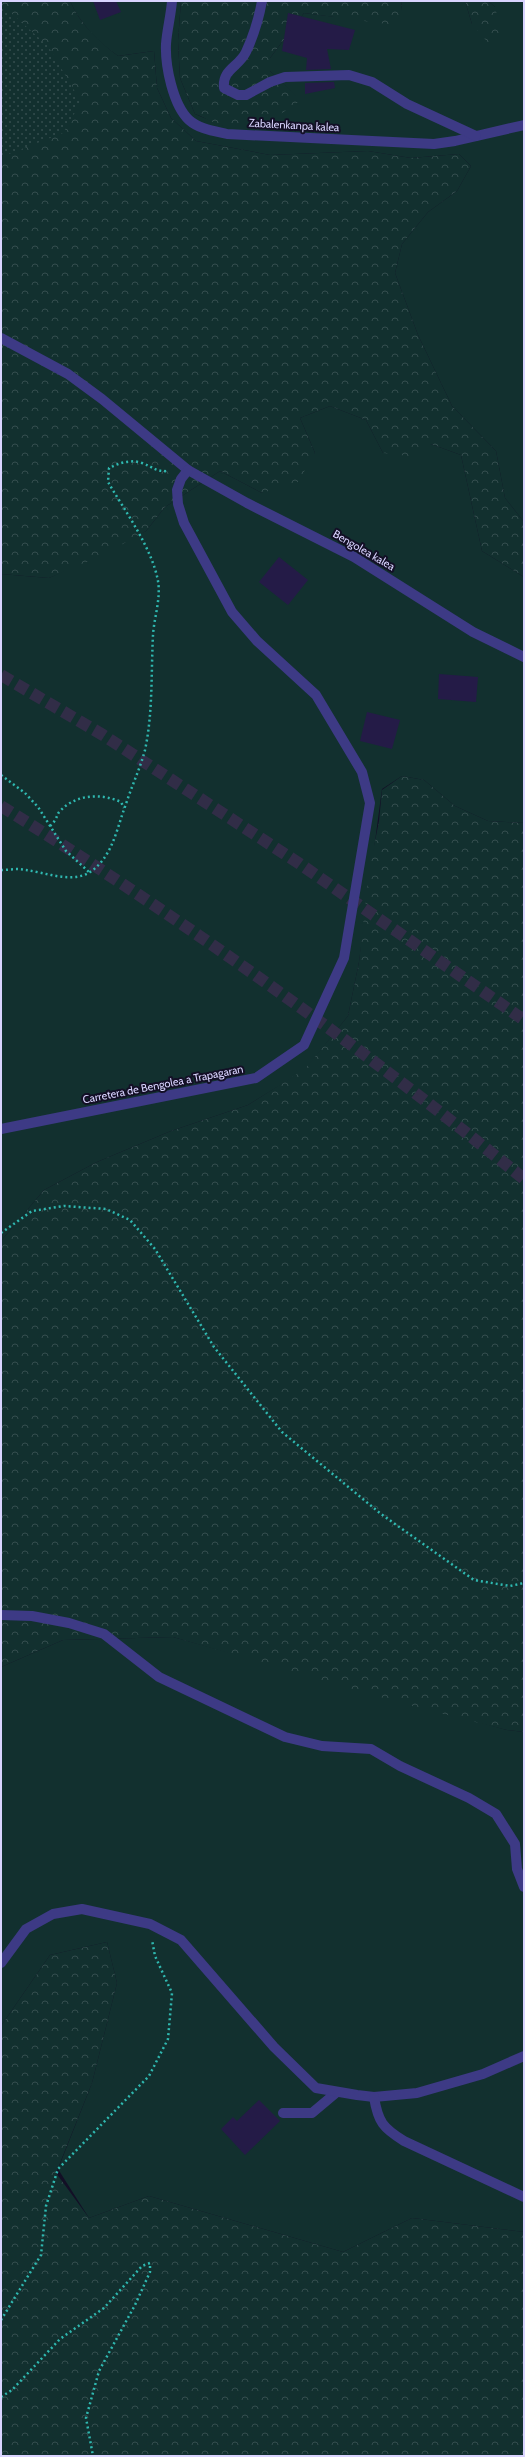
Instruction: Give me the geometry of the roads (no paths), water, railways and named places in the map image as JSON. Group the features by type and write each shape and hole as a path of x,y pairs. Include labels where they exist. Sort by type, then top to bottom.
{"street":[{"name":"Zabalenkanpa kalea","path":"172,1 166,44 167,70 181,109 189,120 203,128 227,134 434,144 524,125"},
{"path":"262,1 246,54 227,73 224,88 238,95 246,95 270,82 285,78 348,75 372,82 407,104 476,136"},
{"path":"1,338 68,374 102,399 188,470"},
{"name":"Bengolea kalea","path":"188,470 247,503 303,529 354,557 473,632 524,657"},
{"name":"Carretera de Bengolea a Trapagaran","path":"1,1129 256,1078 304,1045 344,958 370,803 362,772 316,695 257,641 232,612 184,523 180,511 178,490 181,479 188,470"},
{"path":"1,1614 32,1616 62,1621 104,1634 158,1677 278,1735 322,1746 371,1749 400,1766 469,1798 496,1814 515,1844 517,1869 524,1886"},
{"path":"1,1963 26,1929 53,1914 82,1909 150,1924 181,1940 274,2047 316,2088 338,2092 374,2097 417,2094 482,2074 524,2056"},
{"path":"283,2113 312,2113 338,2092"},
{"path":"374,2097 377,2116 386,2130 404,2141 524,2197"}],"tunnel":[{"path":"1,675 103,735 300,864 524,1020"},
{"path":"1,806 135,893 268,984 398,1080 524,1179"}]}
